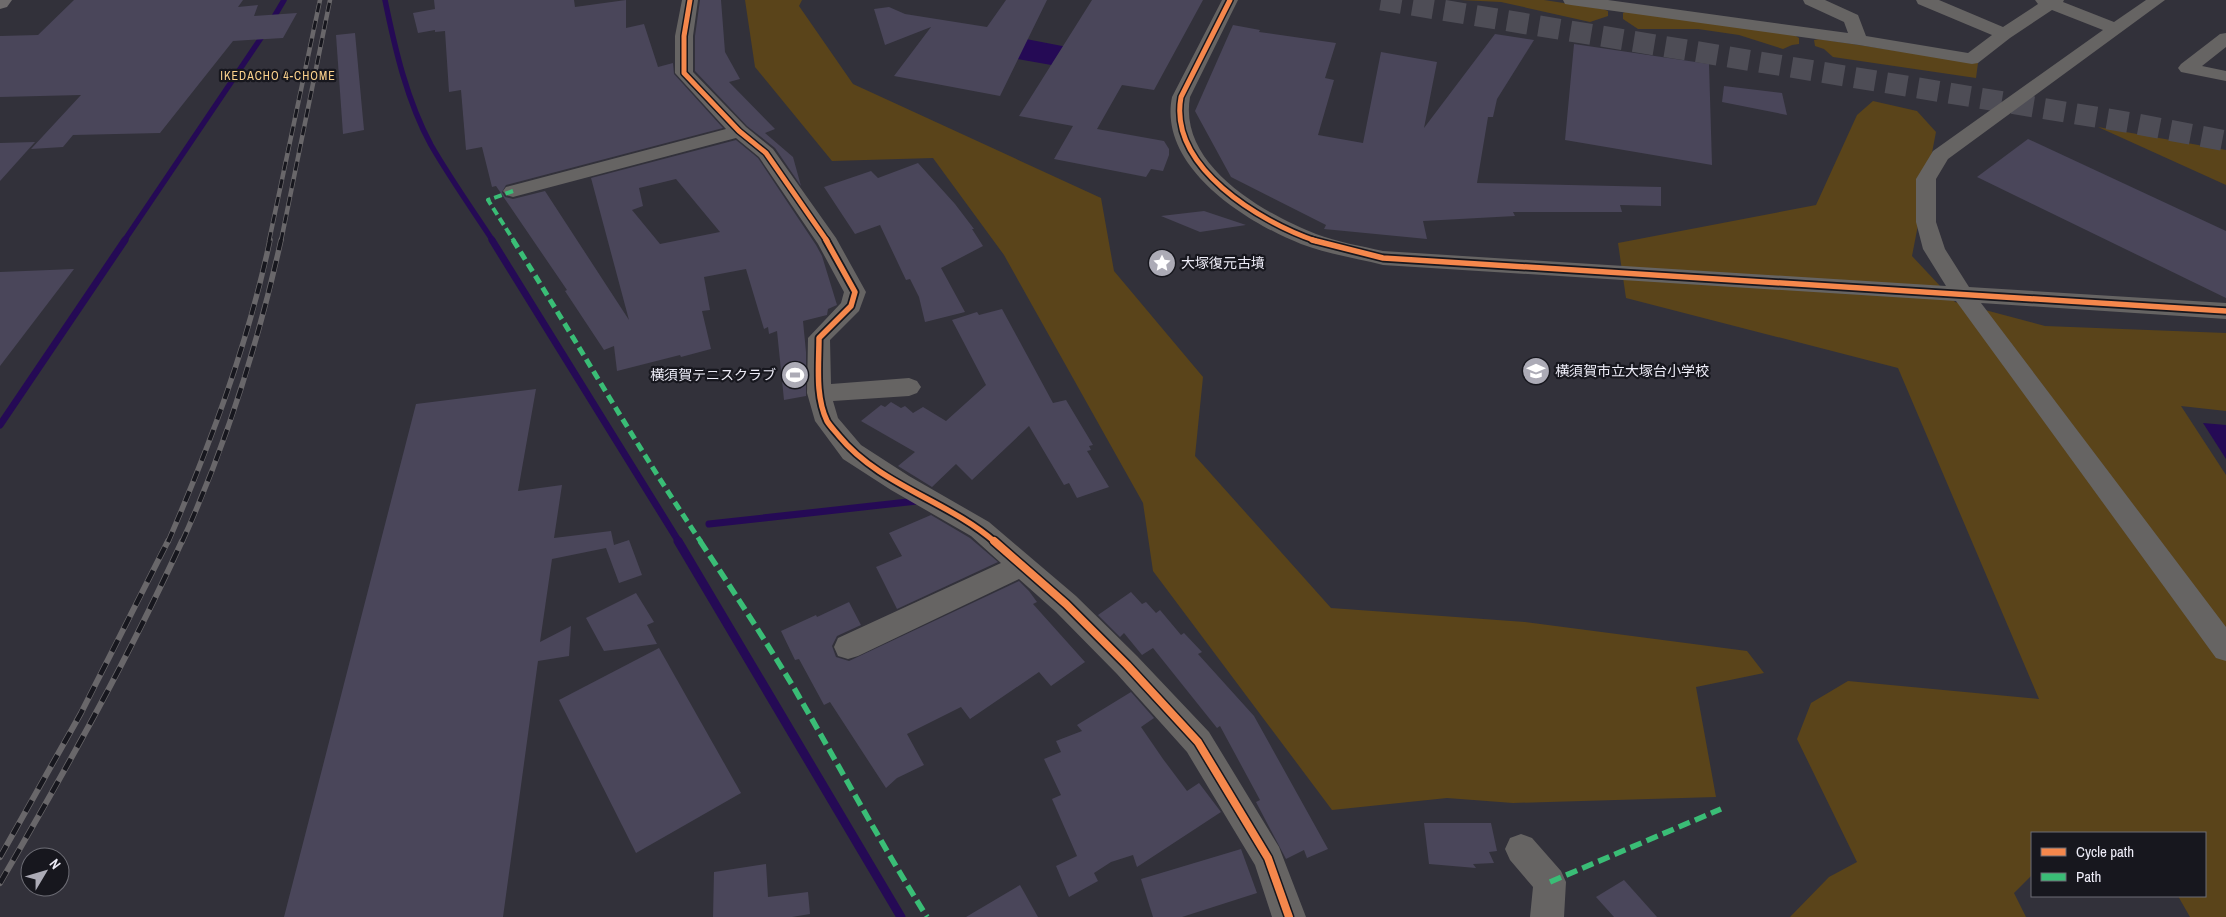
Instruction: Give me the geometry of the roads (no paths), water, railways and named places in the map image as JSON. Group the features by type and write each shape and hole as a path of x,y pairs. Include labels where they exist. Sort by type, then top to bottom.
{"highway":[{"path":"0,3 3,0"}],"street":[{"path":"690,0 684,36 684,73 739,131 766,153 828,243 855,292 851,306 819,338 819,393 826,421 852,452 980,530 1066,604 1120,658 1198,742 1268,858 1289,917"},
{"path":"1230,0 1181,97 1179,115 1185,141 1203,169 1237,200 1264,219 1311,240 1383,258 2226,311"},
{"path":"1571,0 1686,7 1859,40 1972,59 2050,1 2115,30"},
{"path":"1811,0 1852,19 1859,40"},
{"path":"1924,0 2004,34"},
{"path":"2156,0 1940,155 1926,179 1926,222 1934,249 1962,294 2226,649"},
{"path":"2226,38 2188,68 2226,76"},
{"path":"513,191 739,131"},
{"path":"819,393 909,387"},
{"path":"848,647 1022,566"},
{"path":"1521,849 1550,882 1547,917"}],"waterway":[{"path":"271,22 284,0"},
{"path":"385,0 393,37 415,111 431,145 493,241"},
{"path":"124,241 265,32"},
{"path":"0,425 125,240"},
{"path":"492,240 679,542"},
{"path":"709,524 917,501"},
{"path":"678,541 901,917"}],"tunnel":[{"path":"1381,0 2132,123 2226,141"}],"railway":[{"path":"269,241 320,0"},
{"path":"281,241 330,0"},
{"path":"168,542 199,469 239,356 251,317 270,240"},
{"path":"182,542 227,431 251,356 281,240"},
{"path":"0,857 81,713 168,541"},
{"path":"0,883 95,714 140,628 182,541"}],"place":[{"name":"大塚復元古墳","path":"1162,263"},
{"name":"横須賀市立大塚台小学校","path":"1536,371"},
{"name":"横須賀テニスクラブ","path":"795,375"}],"district":[{"name":"IKEDACHO 4-CHOME","path":"278,76"}]}
